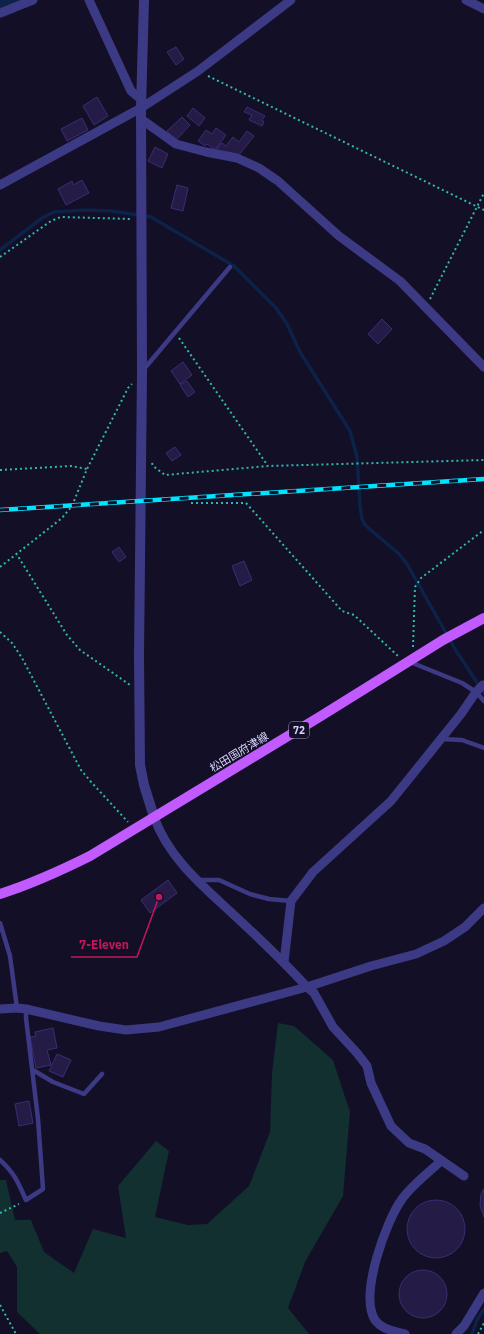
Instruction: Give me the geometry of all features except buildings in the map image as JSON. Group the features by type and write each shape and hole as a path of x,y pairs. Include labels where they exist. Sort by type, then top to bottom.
{"main road":[{"name":"松田国府津線","path":"0,894 27,886 53,875 90,856 443,640 484,618"}],"street":[{"path":"0,13 32,0"},
{"path":"89,0 131,91 141,104"},
{"path":"144,0 141,104 142,372 140,692 140,765 144,785 159,831 175,856 196,880 284,962 314,993 333,1027 358,1053 367,1066 371,1083 391,1126 409,1143 425,1149 464,1176"},
{"path":"0,185 198,71 291,0"},
{"path":"466,0 484,9"},
{"path":"142,119 176,144 237,158 259,168 278,181 339,236 400,281 484,367"},
{"path":"284,962 291,902 313,872 391,801 480,688"},
{"path":"0,1009 22,1009 99,1026 126,1030 159,1027 307,987 371,966 416,954 444,941 466,927 484,908"},
{"path":"405,1334 383,1328 376,1321 372,1312 371,1280 376,1257 395,1210 402,1198 441,1160"},
{"path":"456,1334 464,1326 484,1293"}],"lane":[{"path":"142,372 230,267"},
{"path":"409,661 456,681 480,688 484,701"},
{"path":"440,740 462,740 484,748"},
{"path":"196,880 219,880 250,894 269,899 291,902"},
{"path":"0,923 10,956 22,1009 26,1018 38,1119 43,1189 26,1200 17,1180 0,1160"},
{"path":"33,1070 53,1082 84,1094 102,1074"}],"path":[{"path":"198,71 484,210"},
{"path":"426,307 484,193"},
{"path":"0,257 51,221 61,217 141,214"},
{"path":"175,332 268,466"},
{"path":"0,567 62,518 72,506 87,469 128,388 142,372"},
{"path":"150,459 153,466 165,475 268,466 484,460"},
{"path":"0,470 71,466 87,469"},
{"path":"191,503 246,503 342,611 354,615 409,661"},
{"path":"409,661 415,587 421,578 484,530"},
{"path":"16,553 67,635 80,650 140,692"},
{"path":"0,632 12,643 22,658 81,770 134,829"},
{"path":"0,1213 26,1200"},
{"path":"0,1305 16,1334"},
{"path":"478,1334 484,1323"}],"green space":[{"path":"278,1023 294,1026 333,1060 350,1112 343,1196 305,1262 288,1308 309,1334 40,1334 17,1312 17,1267 7,1251 0,1253 0,1180 6,1180 15,1220 31,1220 44,1252 74,1273 93,1229 126,1238 118,1186 156,1141 169,1151 155,1217 188,1225 207,1224 249,1186 270,1132 272,1073"}],"waterway":[{"path":"0,8 18,0"},
{"path":"0,250 42,218 54,212 87,210 112,211 151,217 234,266 276,308 287,324 300,352 350,431 357,457 360,505 362,519 365,525 399,554 407,564 455,649 484,693"},
{"path":"472,1334 477,1320 484,1309"}],"railway":[{"path":"0,510 484,479"}],"place":[{"name":"7-Eleven","path":"159,897"}]}
